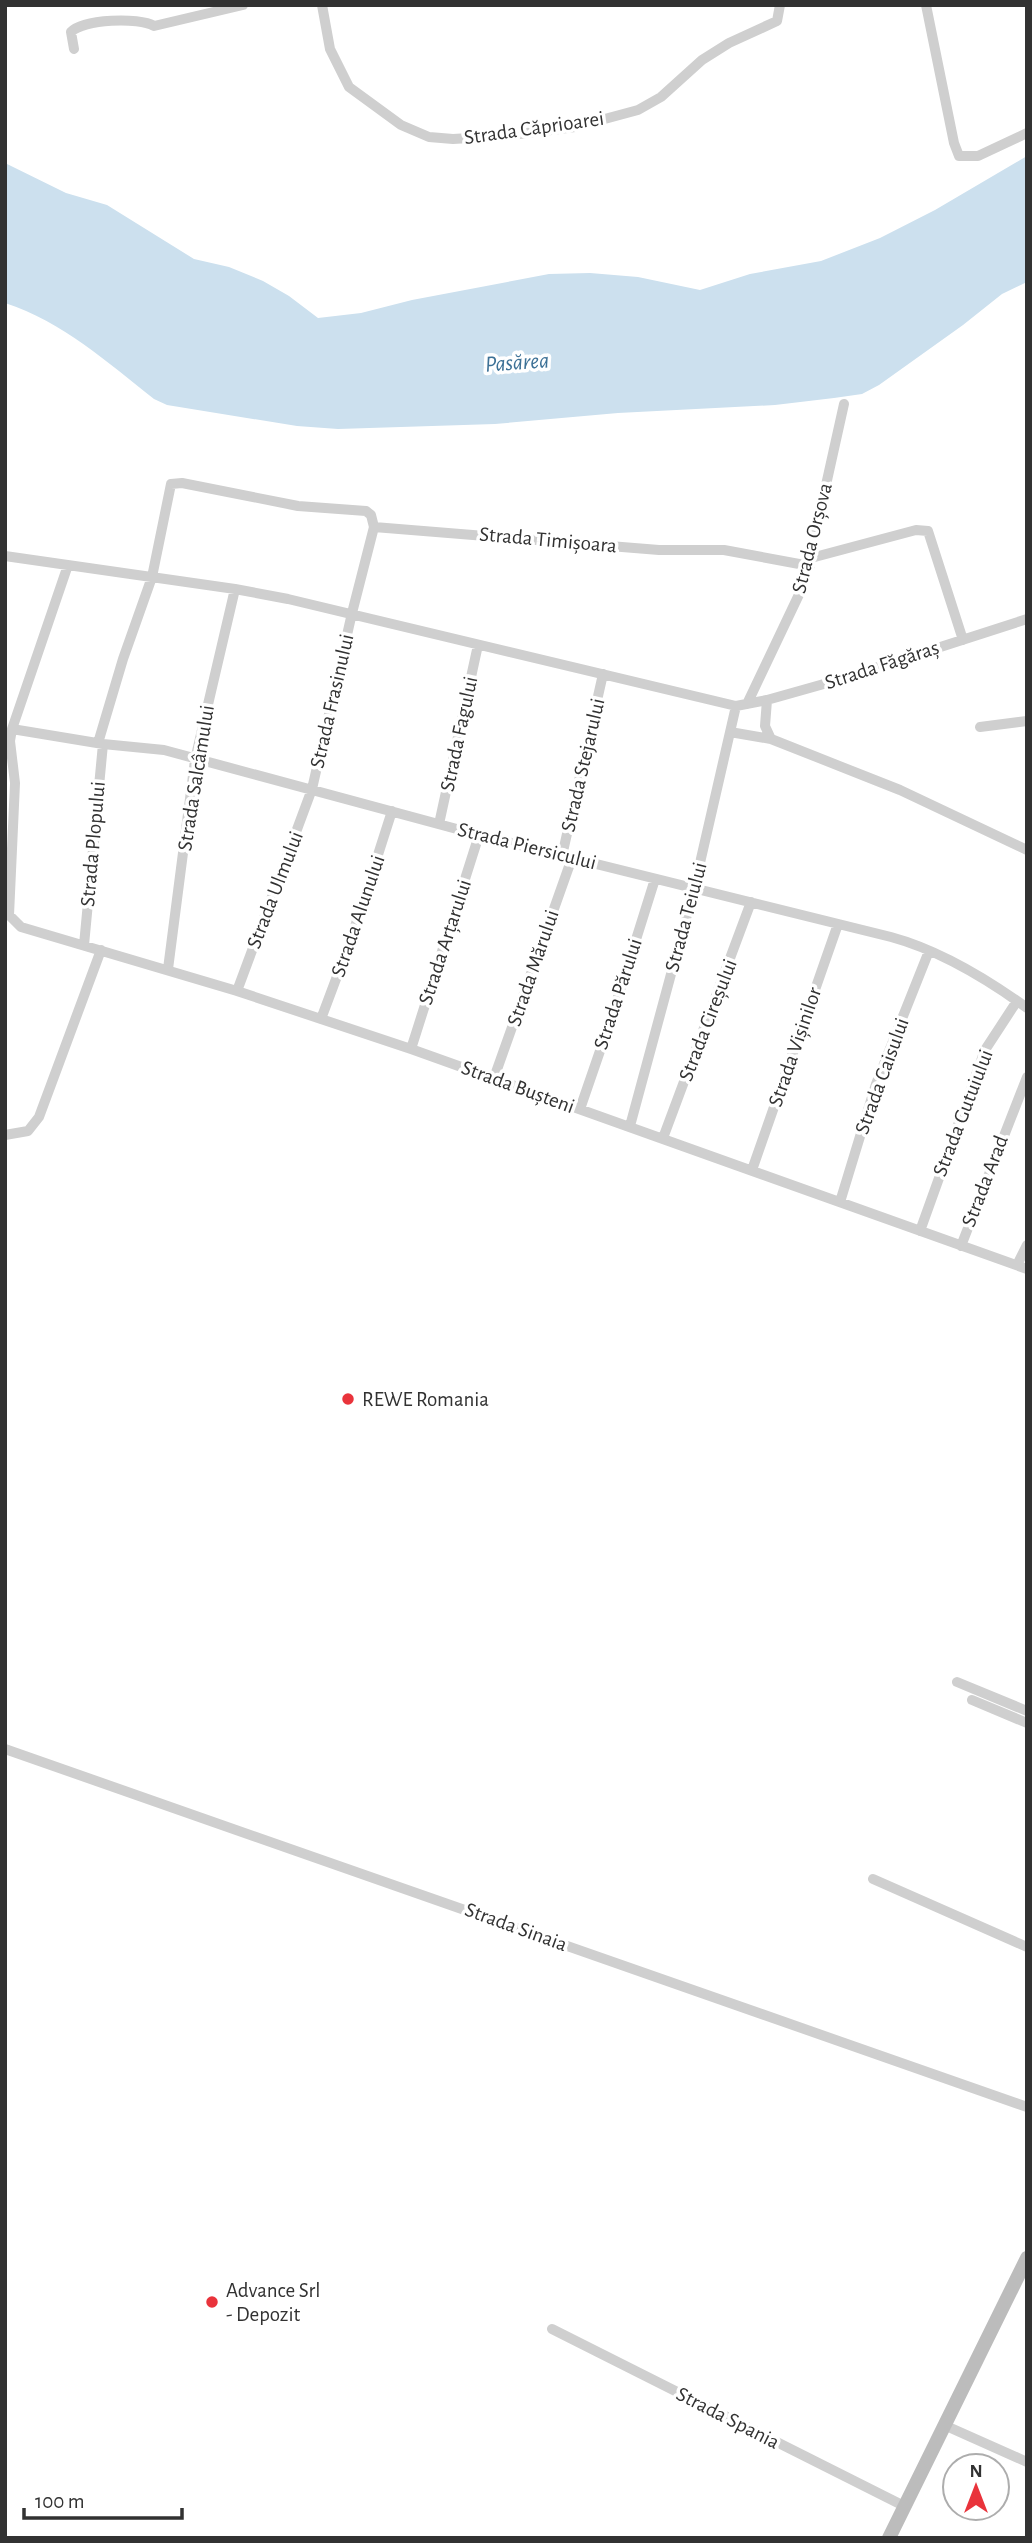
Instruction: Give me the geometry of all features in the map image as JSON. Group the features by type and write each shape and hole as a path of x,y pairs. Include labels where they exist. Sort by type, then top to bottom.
{"main road":[{"path":"889,2538 1027,2258"}],"street":[{"path":"74,49 71,32 79,26 122,20 146,21 154,26 243,5"},
{"name":"Strada Căprioarei","path":"322,5 330,49 349,87 401,125 429,137 453,139 575,127 638,110 661,97 702,60 729,43 777,21 780,5"},
{"path":"926,5 954,144 959,156 978,156 1027,133"},
{"name":"Strada Orșova","path":"742,705 804,584 844,404"},
{"name":"Strada Plopului","path":"84,945 100,743 123,659 152,577 172,484 298,506 366,511 371,516 374,527"},
{"path":"352,613 374,527"},
{"name":"Strada Timișoara","path":"374,527 659,550 724,550 810,562 916,530 928,531 963,640"},
{"path":"5,556 235,589 352,613 478,645 742,705"},
{"path":"7,915 15,783 8,755 12,729 68,565"},
{"name":"Strada Salcâmului","path":"168,970 195,760 235,589"},
{"name":"Strada Frasinului","path":"312,789 352,613"},
{"name":"Strada Făgăraș","path":"742,705 768,700 1027,619"},
{"name":"Strada Fagului","path":"439,824 478,645"},
{"name":"Strada Stejarului","path":"567,857 603,674"},
{"path":"768,700 765,726 771,739"},
{"name":"Strada Teiului","path":"630,1126 694,889 730,732 742,705"},
{"path":"979,727 1027,721"},
{"name":"Strada Piersicului","path":"12,729 164,750 480,835 902,940 975,975 1022,1005"},
{"path":"730,732 771,739 900,790 1027,850"},
{"name":"Strada Ulmului","path":"237,991 312,789"},
{"name":"Strada Alunului","path":"321,1019 351,939 392,811"},
{"name":"Strada Arțarului","path":"411,1049 480,835"},
{"name":"Strada Mărului","path":"494,1078 567,857"},
{"name":"Strada Părului","path":"580,1109 655,879"},
{"name":"Strada Cireșului","path":"663,1138 751,902"},
{"name":"Strada Bușteni","path":"7,915 21,927 237,991 411,1049 1022,1267"},
{"name":"Strada Vișinilor","path":"752,1170 838,924"},
{"path":"5,1135 27,1131 39,1117 101,950"},
{"name":"Strada Caisului","path":"840,1202 876,1084 929,951"},
{"name":"Strada Gutuiului","path":"920,1231 985,1050 1022,1005"},
{"name":"Strada Arad","path":"961,1246 1027,1077"},
{"path":"1022,1267 1027,1245"},
{"path":"957,1682 1027,1711"},
{"path":"972,1700 1027,1723"},
{"name":"Strada Sinaia","path":"5,1749 1027,2107"},
{"path":"873,1879 1027,1947"},
{"name":"Strada Spania","path":"552,2329 904,2506"},
{"path":"944,2425 1027,2462"}],"water":[{"name":"Pasărea","path":"1027,156 1027,282 1002,294 879,385 862,394 775,405 618,413 495,424 338,429 297,426 167,405 154,399 65,332 5,303 5,163 66,193 107,205 194,259 229,267 263,281 318,318 361,313 412,300 549,274 590,273 638,277 700,290 750,274 821,261 880,238 935,210"}],"place":[{"name":"REWE Romania","path":"348,1399"},
{"name":"Advance Srl - Depozit","path":"212,2302"}]}
